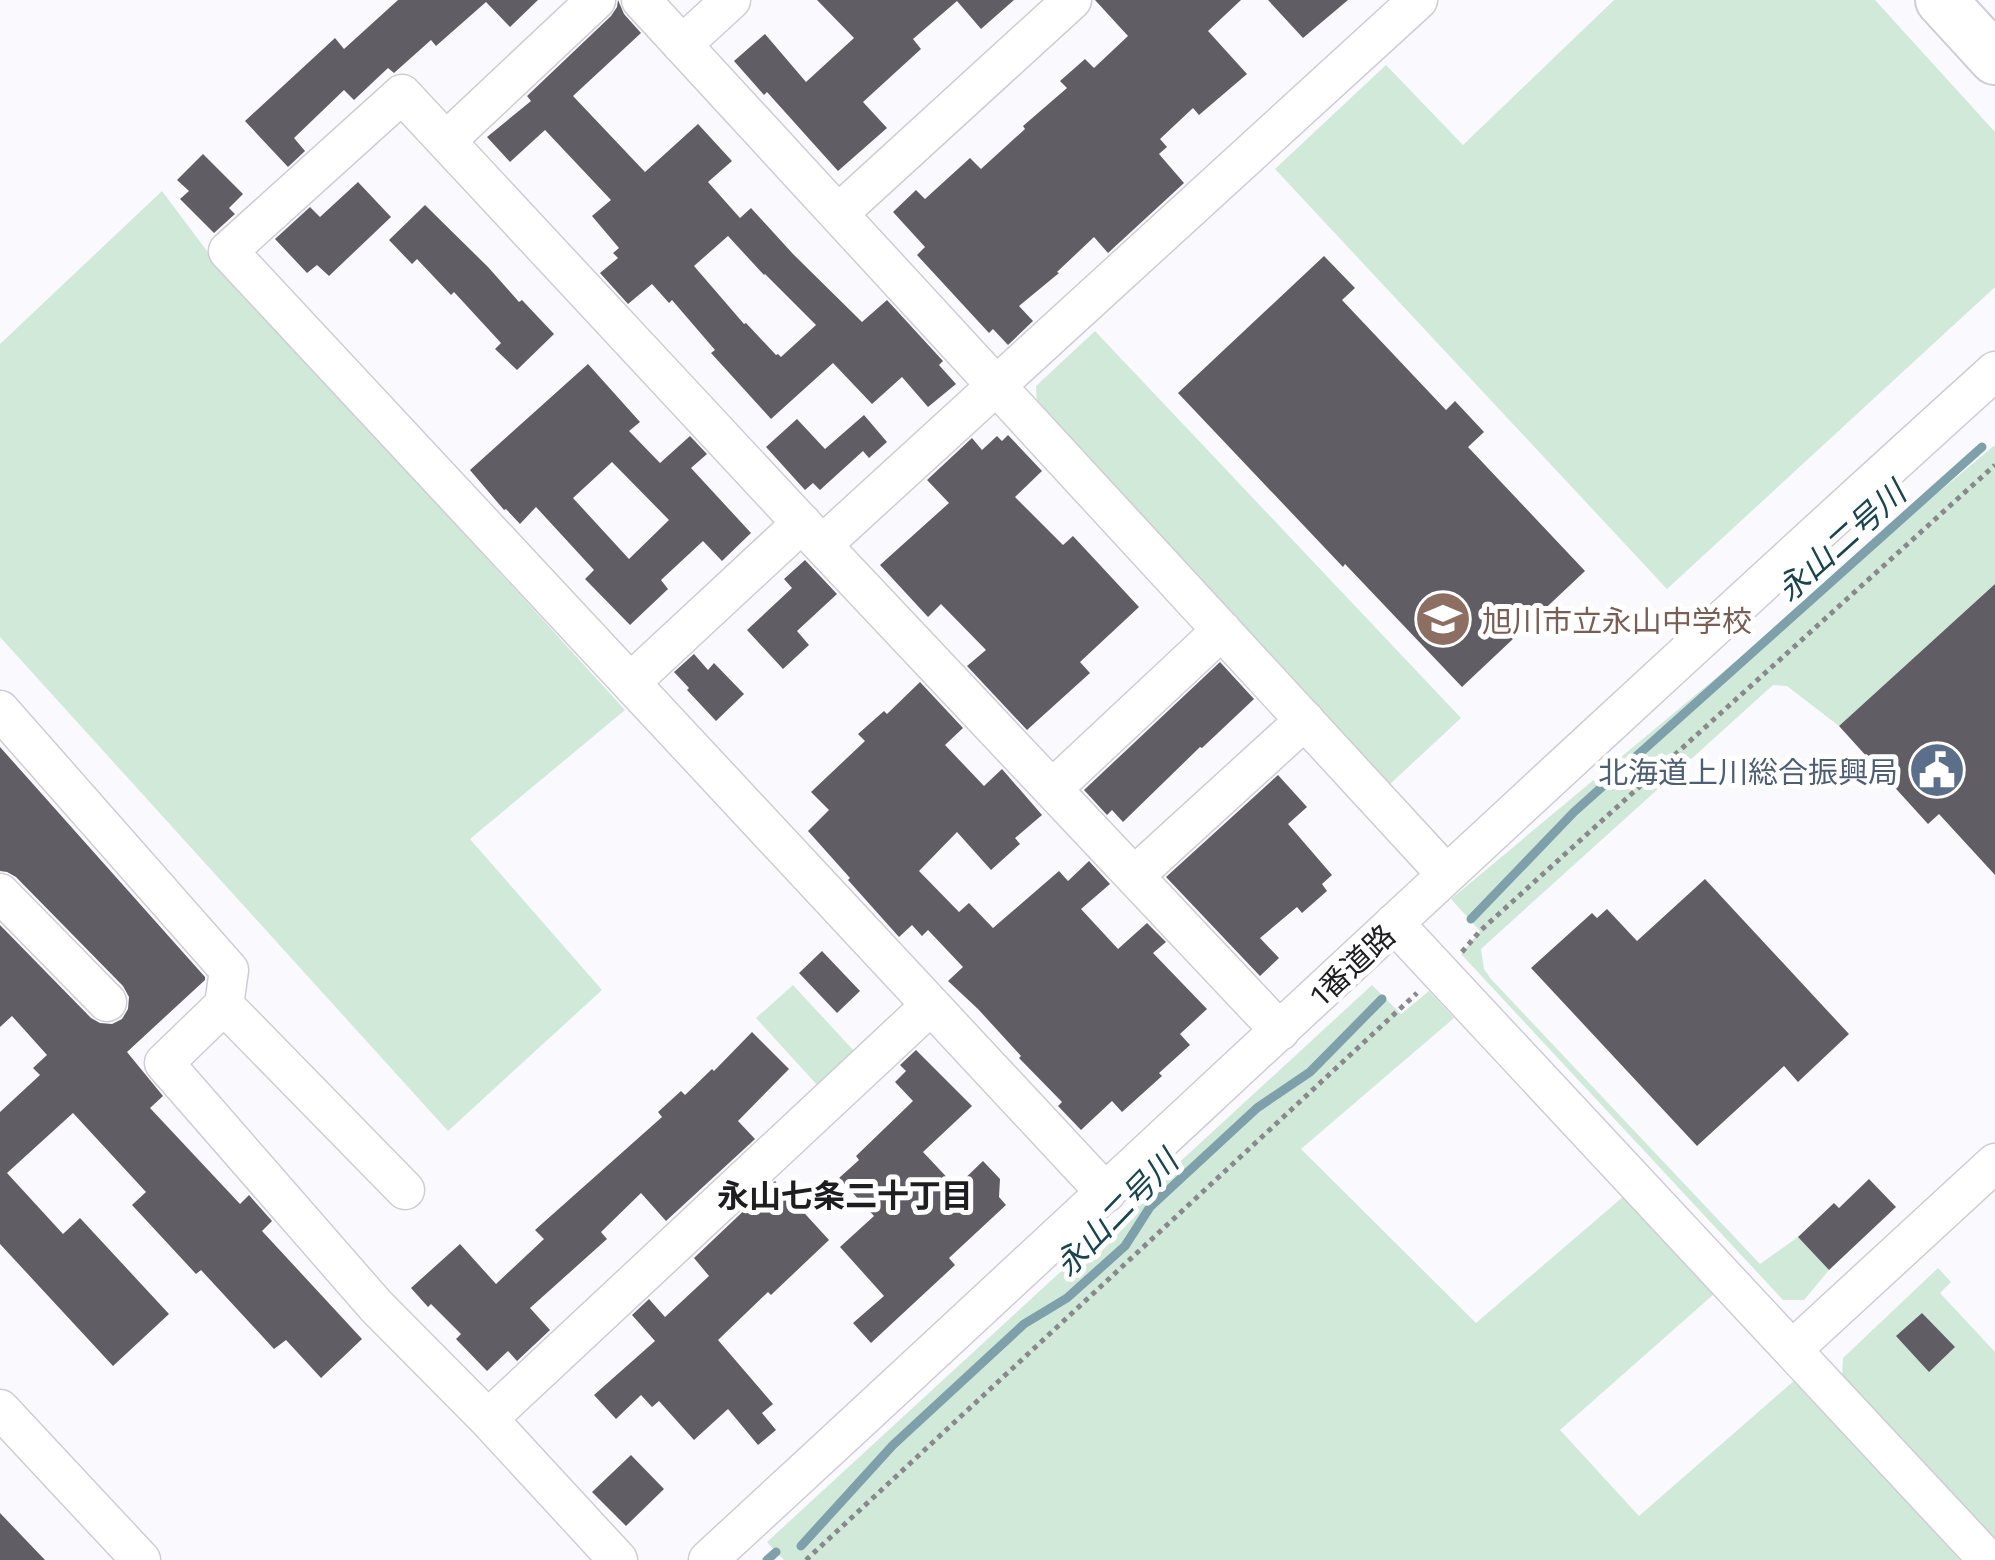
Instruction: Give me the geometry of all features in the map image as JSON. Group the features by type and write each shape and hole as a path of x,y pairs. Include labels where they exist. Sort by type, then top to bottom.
{"main road":[{"path":"1941,0 1995,59"}],"street":[{"path":"446,142 596,0"},
{"path":"641,0 1446,874"},
{"path":"682,44 730,0"},
{"path":"631,682 997,386 1418,0"},
{"path":"839,214 1064,3"},
{"path":"1106,1194 228,250 402,94 1280,1031"},
{"name":"1番道路","path":"708,1560 1446,874 1995,371"},
{"path":"1052,789 1222,630"},
{"path":"0,710 228,970 224,1005 164,1063 376,1306 488,1419 618,1560"},
{"path":"1134,876 1304,720"},
{"path":"0,892 106,1002"},
{"path":"1394,923 1988,1560"},
{"path":"224,1005 404,1190"},
{"path":"488,1419 930,1006"},
{"path":"1793,1349 1995,1163"},
{"path":"0,1408 141,1560"}],"path":[{"path":"806,1560 1440,973 1480,931 1995,466"}],"green space":[{"path":"1614,0 1875,0 1995,132 1995,287 1667,589 1275,169 1386,65 1463,145"},
{"path":"162,191 207,251 625,710 470,839 602,990 448,1131 0,637 0,344"},
{"path":"1095,331 1461,718 1387,787 1037,407 1036,386"},
{"path":"1995,445 1995,584 1839,726 1787,686 1773,685 1481,949 1484,969 1491,979 1760,1264 1798,1237 1829,1270 1804,1300 1783,1300 1461,954 1480,931 1451,899"},
{"path":"793,985 855,1052 818,1086 756,1018"},
{"path":"1372,985 1401,1014 1429,991 1454,1018 1301,1149 1476,1323 1624,1196 1714,1294 1560,1430 1639,1516 1796,1379 1960,1560 784,1560 767,1542"},
{"path":"1938,1268 1951,1282 1940,1293 1995,1352 1995,1548 1842,1378 1843,1358"}],"building":[{"path":"398,0 538,0 510,27 486,2 436,46 431,40 394,73 388,68 354,100 344,90 294,138 305,151 288,167 245,121 335,38 344,49"},
{"path":"618,0 624,14 641,33 573,96 645,172 698,124 732,161 708,182 740,218 751,208 862,322 887,300 943,361 939,365 956,384 928,407 902,377 872,404 833,363 771,419 711,353 715,350 672,300 669,303 652,284 628,304 600,273 618,258 613,253 619,248 592,216 611,200 545,130 510,162 487,137 531,101 527,96 617,7","holes":["728,236 816,325 781,357 744,324 694,266"]},
{"path":"817,0 1014,0 981,29 957,1 913,39 921,49 863,102 887,128 838,171 734,61 765,34 806,82 854,38"},
{"path":"1095,0 1241,0 1208,31 1247,74 1199,115 1193,108 1160,139 1167,147 1159,154 1184,183 1108,253 1094,237 1019,306 1033,321 1008,345 993,329 989,333 917,255 925,247 893,212 916,190 925,199 970,158 981,169 1067,88 1060,81 1085,59 1094,68 1128,36"},
{"path":"1268,0 1348,0 1303,38"},
{"path":"203,154 243,194 229,208 235,214 214,233 180,199 189,191 177,180"},
{"path":"358,182 391,217 329,276 317,265 307,273 275,239 310,207 320,217"},
{"path":"425,205 554,334 517,370 495,349 501,343 454,292 451,295 417,259 412,264 389,240"},
{"path":"1324,256 1355,288 1342,300 1446,410 1455,401 1484,432 1468,447 1585,571 1462,687 1178,393"},
{"path":"588,364 640,422 629,431 660,463 690,436 707,454 691,468 751,533 722,561 703,541 661,580 668,589 630,625 585,579 594,570 536,507 520,524 470,470","holes":["612,462 669,520 629,559 573,498"]},
{"path":"864,415 887,442 869,458 863,451 820,490 813,483 805,490 766,447 797,419 825,449"},
{"path":"1008,435 1042,471 1015,497 1063,545 1073,536 1139,607 1080,662 1090,673 1027,730 967,666 986,650 941,604 928,617 880,565 949,503 927,480 972,438 982,450 997,436 1002,441"},
{"path":"805,560 837,594 797,631 809,645 783,669 747,630 792,588 784,579"},
{"name":"北海道上川総合振興局","path":"1995,584 1995,875 1939,814 1928,824 1839,726"},
{"path":"694,654 708,670 714,663 744,694 716,721 674,672"},
{"path":"1220,662 1254,699 1123,822 1112,810 1107,815 1084,790"},
{"path":"920,682 963,728 945,745 984,786 1002,769 1042,815 1015,838 1020,844 991,870 957,832 919,871 959,912 969,903 993,928 1059,871 1068,881 1089,861 1110,884 1081,909 1118,949 1147,923 1166,942 1153,953 1207,1009 1180,1034 1190,1045 1159,1073 1162,1076 1122,1112 1112,1101 1081,1130 1021,1056 948,981 963,967 928,930 922,936 912,925 899,937 808,831 829,810 811,792 865,741 858,734 884,711 887,714"},
{"path":"0,747 205,977 127,1052 163,1096 150,1108 240,1204 249,1195 272,1221 262,1231 362,1339 321,1378 286,1340 274,1349 201,1270 196,1274 132,1205 146,1192 73,1113 7,1173 63,1234 80,1218 169,1314 113,1366 0,1244 0,1112 40,1075 33,1068 47,1055 12,1016 0,1027 0,925 91,1018 112,1024 122,1019 129,997 123,986 16,877 0,871"},
{"path":"1278,775 1307,807 1288,824 1332,875 1322,884 1327,891 1302,913 1297,907 1260,938 1279,958 1260,976 1166,877"},
{"path":"1705,879 1849,1034 1798,1082 1784,1066 1697,1146 1531,968 1592,913 1597,918 1607,909 1637,941"},
{"path":"822,951 860,991 837,1013 799,973"},
{"path":"752,1032 789,1069 738,1121 755,1139 666,1221 641,1193 601,1232 607,1239 530,1308 550,1330 517,1361 508,1351 487,1371 456,1339 461,1334 411,1288 460,1244 496,1284 544,1239 535,1230 662,1117 658,1112 681,1091 685,1095 714,1071"},
{"path":"916,1050 972,1106 923,1152 956,1187 983,1161 1000,1179 999,1197 1006,1205 949,1258 955,1265 871,1343 853,1323 884,1296 840,1247 874,1216 839,1178 913,1101 895,1082 906,1071 900,1065"},
{"path":"1869,1179 1896,1207 1829,1270 1798,1237 1834,1203 1839,1208"},
{"path":"775,1181 829,1240 718,1340 773,1404 762,1413 776,1430 758,1445 728,1409 694,1440 659,1401 652,1407 641,1395 616,1419 594,1395 655,1341 632,1315 649,1299 665,1317 709,1276 694,1258"},
{"path":"1922,1313 1955,1347 1929,1372 1896,1336"},
{"path":"631,1455 664,1489 626,1526 592,1492"},
{"path":"0,1513 45,1560 0,1560"}],"waterway":[{"name":"永山二号川","path":"1471,919 1574,812 1982,447"},
{"name":"永山二号川","path":"801,1546 893,1445 1024,1324 1067,1298 1125,1246 1150,1207 1257,1108 1310,1072 1382,999"},
{"name":"永山二号川","path":"767,1560 776,1552"}],"place":[{"name":"旭川市立永山中学校","path":"1443,619"},
{"name":"北海道上川総合振興局","path":"1937,770"}],"district":[{"name":"永山七条二十丁目","path":"845,1194"}]}
